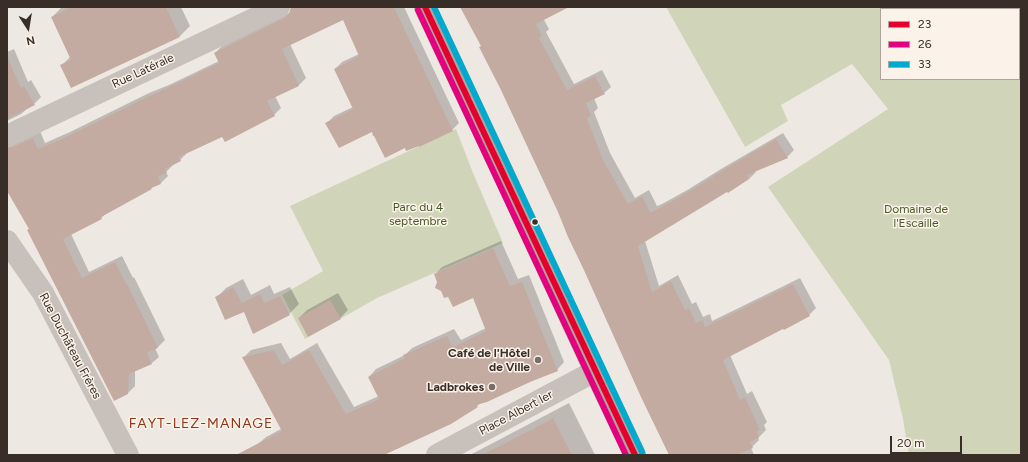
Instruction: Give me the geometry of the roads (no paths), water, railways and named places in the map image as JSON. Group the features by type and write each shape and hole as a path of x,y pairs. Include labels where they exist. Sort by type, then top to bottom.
{"main road":[{"path":"425,7 594,371 635,455"}],"street":[{"name":"Rue Latérale","path":"7,136 279,7"},
{"name":"Rue Duchâteau Frères","path":"7,241 43,293 128,455"},
{"name":"Place Albert Ier","path":"437,455 594,371"}],"place":[{"name":"Café de l'Hôtel de Ville","path":"538,360"},
{"name":"Ladbrokes","path":"492,387"}],"district":[{"name":"FAYT-LEZ-MANAGE","path":"201,424"}],"park label":[{"name":"Parc du 4 septembre","path":"418,214"},
{"name":"Domaine de l'Escaille","path":"916,216"}]}
